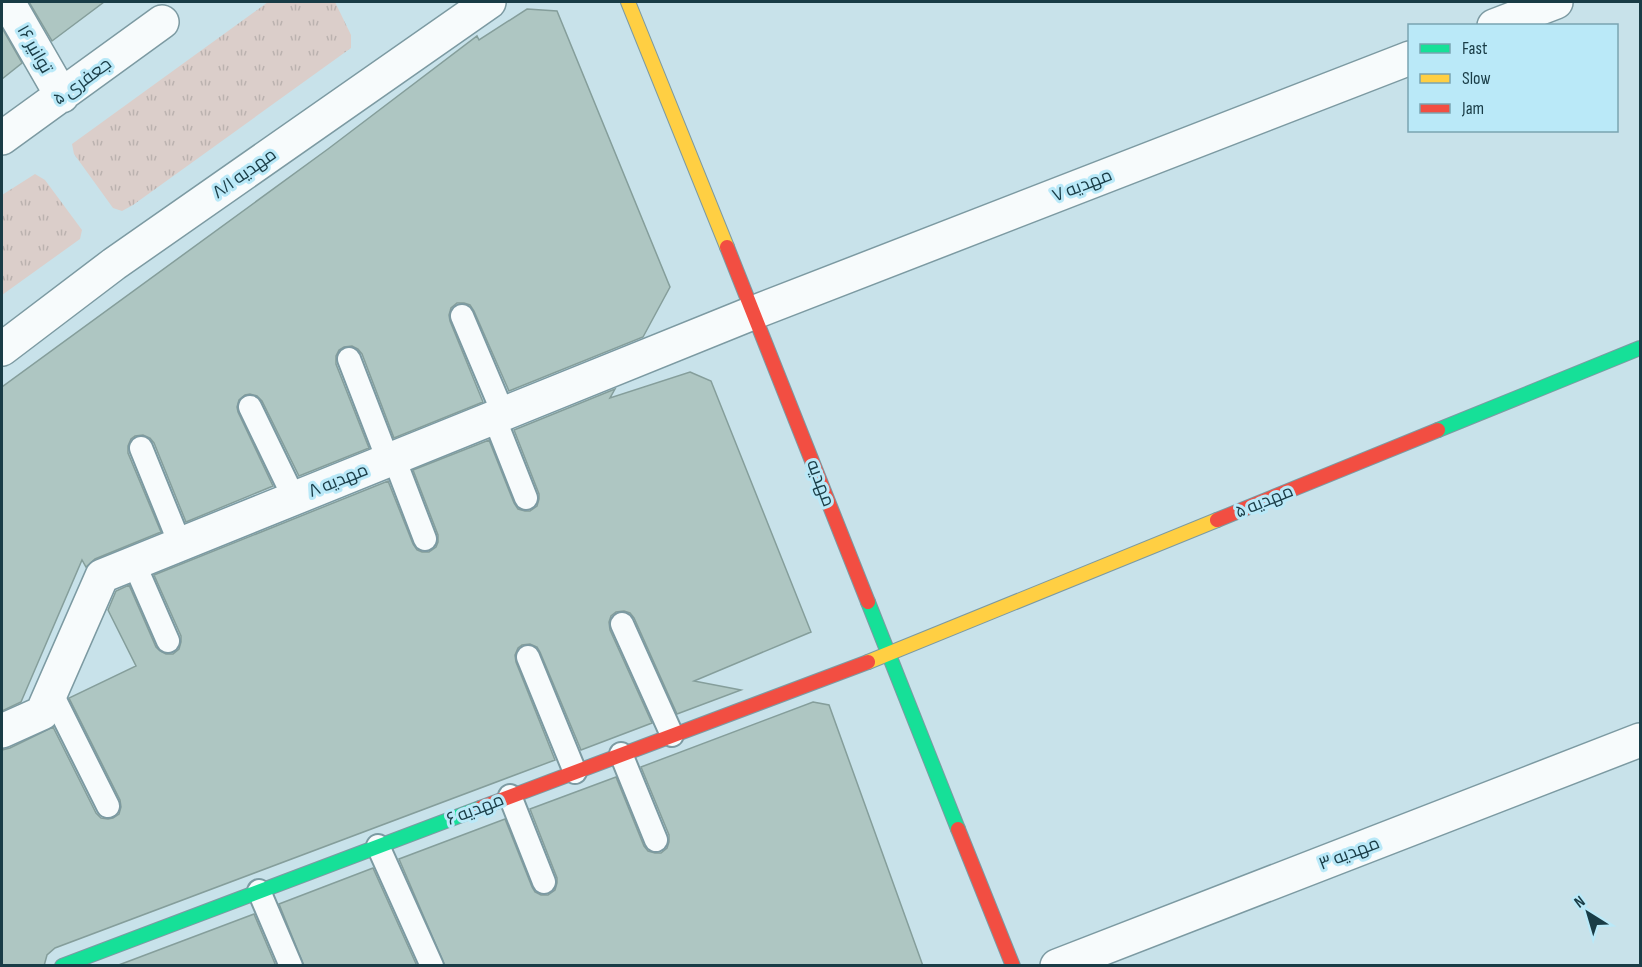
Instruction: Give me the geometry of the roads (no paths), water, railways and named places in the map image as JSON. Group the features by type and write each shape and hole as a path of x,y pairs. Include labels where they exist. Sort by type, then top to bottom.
{"street":[{"name":"توانیر ۱۶","path":"8,2 62,96"},
{"name":"مهدیه ۸/۱","path":"2,348 114,264 489,2"},
{"name":"مهدیه","path":"628,2 755,312 1013,966"},
{"path":"1499,24 1556,2"},
{"name":"جعفری ۵","path":"2,138 162,22"},
{"name":"مهدیه ۷","path":"755,312 1408,59"},
{"name":"مهدیه ۸","path":"2,731 42,713 102,576 755,312"},
{"name":"مهدیه ۵","path":"888,654 1641,348"},
{"name":"مهدیه ۶","path":"62,966 888,654"},
{"name":"مهدیه ۳","path":"1057,966 1641,740"}],"lane":[{"path":"462,316 526,498"},
{"path":"349,359 426,539"},
{"path":"250,407 294,498"},
{"path":"141,448 180,544"},
{"path":"134,563 168,641"},
{"path":"622,624 672,735"},
{"path":"528,657 575,772"},
{"path":"51,692 108,806"},
{"path":"621,754 656,840"},
{"path":"510,796 544,882"},
{"path":"378,846 432,966"},
{"path":"259,891 291,966"}]}
